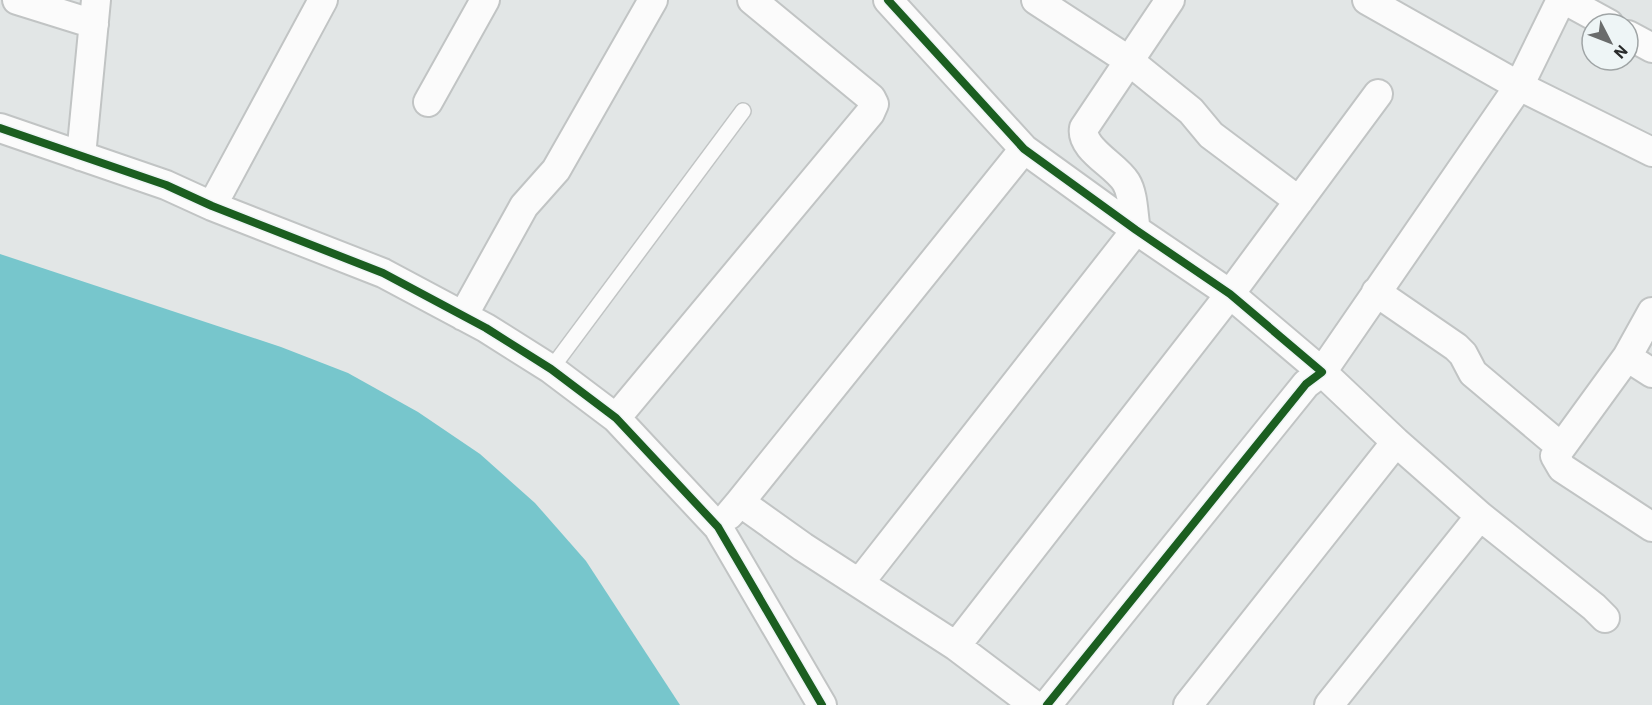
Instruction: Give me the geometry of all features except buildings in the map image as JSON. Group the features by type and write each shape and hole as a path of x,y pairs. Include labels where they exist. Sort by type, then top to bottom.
{"street":[{"path":"17,0 95,12 81,156"},
{"path":"212,206 323,0"},
{"path":"428,102 485,0"},
{"path":"463,316 524,206 556,170 652,0"},
{"path":"616,418 870,113 874,104 871,98 752,0"},
{"path":"888,0 1024,149 1230,294 1322,372 1396,442 1480,516 1605,618"},
{"path":"1036,0 1128,60 1191,111 1211,135 1299,201"},
{"path":"860,582 1136,230 1128,185 1121,175 1086,143 1082,135 1084,128 1128,60 1170,0"},
{"path":"1367,0 1519,86 1652,152"},
{"path":"1047,705 1306,384 1322,372 1519,86 1563,0 1586,12"},
{"path":"956,646 1230,294 1378,94"},
{"path":"0,128 166,185 212,206 383,273 463,316 551,369 616,418 717,527 822,705"},
{"path":"717,527 740,502 1024,149"},
{"path":"1377,292 1456,347 1463,354 1473,373 1561,447"},
{"path":"1652,312 1627,357 1590,411 1555,456 1562,468 1652,527"},
{"path":"1627,357 1652,373"},
{"path":"1188,705 1396,442"},
{"path":"740,502 803,547 956,646 1034,705"},
{"path":"1329,705 1480,516"}],"lane":[{"path":"551,369 743,111"}],"water":[{"path":"0,254 281,347 348,373 418,412 480,454 535,503 586,561 680,705 0,705"}],"cycle path":[{"path":"888,0 1024,149 1230,294 1322,372 1306,384 1047,705"},
{"path":"0,128 166,185 212,206 383,273 486,328 551,369 616,418 718,527 822,705"}]}
